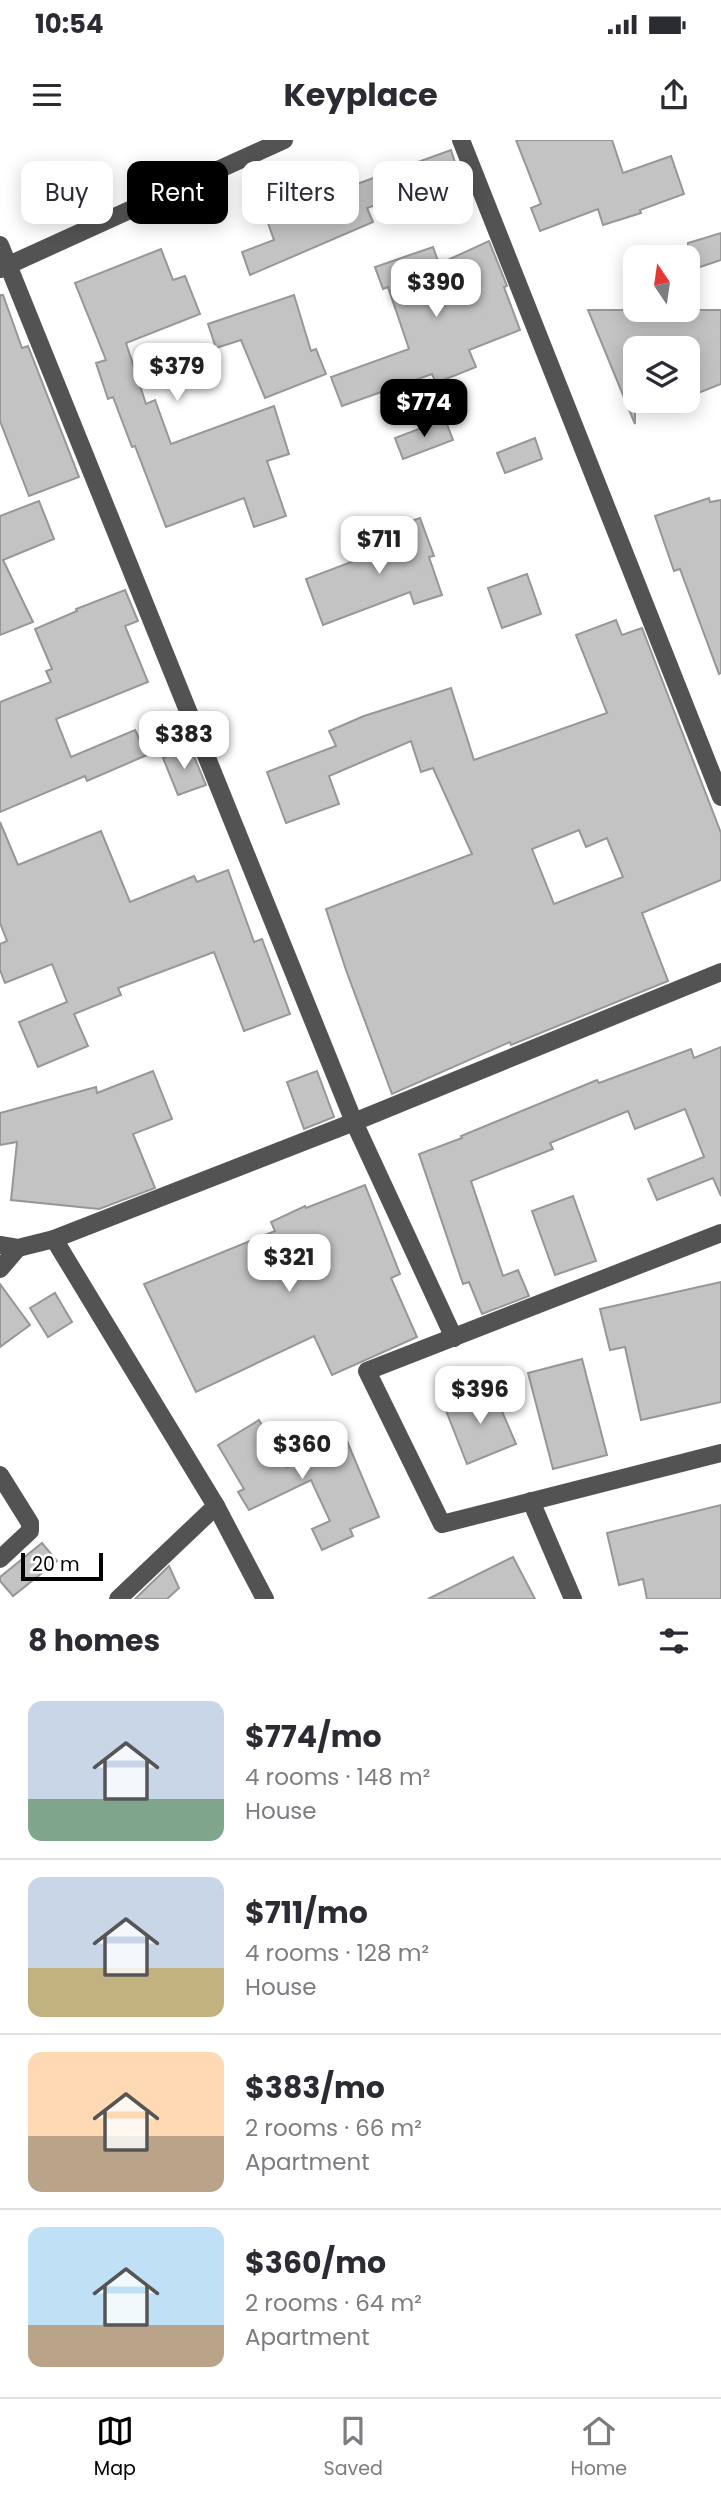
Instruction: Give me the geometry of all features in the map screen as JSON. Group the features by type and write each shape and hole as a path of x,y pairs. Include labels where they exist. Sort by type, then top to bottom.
{"street":[{"path":"4,266 284,140"},
{"path":"461,140 721,797"},
{"path":"0,245 4,266 354,1122 454,1338"},
{"path":"0,1245 19,1248 54,1239 354,1122 721,972"},
{"path":"721,1233 367,1371 442,1524 721,1453"},
{"path":"54,1239 216,1506 265,1599"},
{"path":"0,1269 19,1248"},
{"path":"0,1475 30,1523 30,1531 0,1559"},
{"path":"531,1501 573,1599"},
{"path":"118,1599 216,1506"}],"building":[{"path":"516,140 612,140 623,173 671,156 684,194 640,210 641,213 603,225 598,209 540,231 531,208 541,204"},
{"path":"451,150 454,161 421,161"},
{"path":"373,178 373,206 367,208 373,222 250,275 242,252 274,240 268,224 359,224 359,183"},
{"path":"721,233 721,260 700,267 700,245 688,243"},
{"path":"489,241 507,286 504,287 520,330 469,350 476,367 436,383 432,374 342,406 331,377 409,349 388,287 383,289 375,267 433,247 439,264"},
{"path":"161,249 173,280 185,276 200,314 126,343 146,404 155,400 171,444 274,406 289,454 267,461 286,516 254,527 244,498 166,527 113,397 108,399 96,363 106,360 75,283"},
{"path":"0,295 3,295 22,348 28,346 79,477 29,496 0,421"},
{"path":"294,295 311,351 316,349 326,374 265,398 241,340 216,348 208,324"},
{"path":"588,310 623,310 623,322 700,322 700,310 721,310 721,384 700,392 700,336 623,336 623,395"},
{"path":"445,419 453,440 403,459 395,438"},
{"path":"535,438 542,459 505,473 497,453"},
{"path":"709,498 710,502 721,500 719,674 680,569 674,571 655,516"},
{"path":"39,501 54,539 3,560 33,622 0,635 0,516"},
{"path":"420,518 434,556 429,557 442,595 414,604 410,592 323,625 306,579 394,546 388,529"},
{"path":"527,574 541,614 502,628 488,588"},
{"path":"125,590 138,621 125,626 148,682 56,719 71,757 135,730 147,755 87,781 85,776 0,812 0,702 51,682 46,671 52,669 35,629"},
{"path":"616,620 622,635 642,628 721,833 721,880 642,913 668,981 511,1045 510,1042 392,1094 326,909 472,854 433,768 421,772 411,741 329,776 339,804 286,823 267,772 336,746 329,731 364,716 451,688 474,760 607,713 576,635","holes":["579,830 586,847 607,838 623,877 554,904 532,849"]},
{"path":"190,747 206,785 178,795 163,758"},
{"path":"0,822 18,865 101,831 130,902 194,876 197,882 228,870 254,942 262,939 290,1014 244,1031 214,952 118,988 121,995 74,1014 88,1046 38,1067 19,1022 67,1002 52,964 5,983 0,970 0,944 7,941 0,923"},
{"path":"721,1047 721,1196 713,1178 657,1200 648,1179 704,1157 685,1109 635,1129 628,1111 550,1143 553,1149 471,1181 503,1276 518,1270 529,1296 482,1314 469,1282 463,1284 419,1154 597,1080 599,1083 691,1049 694,1058"},
{"path":"153,1071 172,1119 133,1134 155,1188 99,1209 11,1200 17,1142 0,1145 0,1113 96,1087 97,1093"},
{"path":"317,1071 334,1117 304,1129 287,1082"},
{"path":"365,1185 400,1274 391,1278 417,1337 332,1375 314,1336 196,1392 144,1284 275,1231 271,1222 305,1206 306,1208"},
{"path":"573,1196 596,1261 555,1275 532,1211"},
{"path":"721,1282 721,1402 641,1420 625,1347 610,1350 600,1309"},
{"path":"0,1284 30,1325 0,1347"},
{"path":"55,1293 72,1322 48,1337 30,1308"},
{"path":"582,1359 607,1455 553,1469 528,1373"},
{"path":"492,1388 516,1444 467,1464 445,1408"},
{"path":"259,1420 287,1467 347,1441 379,1517 350,1529 353,1536 322,1550 312,1529 330,1521 311,1480 249,1510 238,1492 244,1489 218,1445"},
{"path":"721,1505 721,1599 647,1599 643,1579 619,1585 607,1533"},
{"path":"42,1543 57,1561 13,1596 0,1581 0,1577"},
{"path":"513,1557 535,1599 428,1599"},
{"path":"169,1566 179,1588 167,1599 135,1599"}]}
